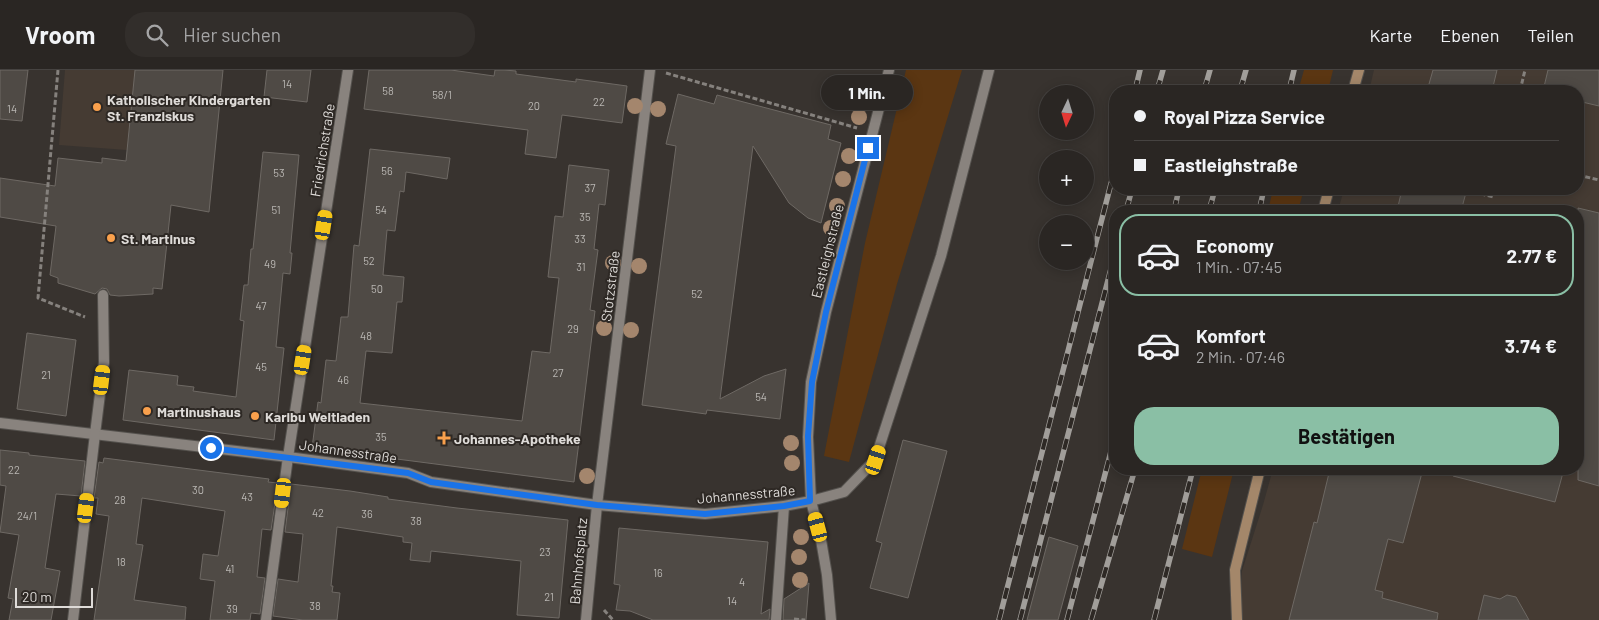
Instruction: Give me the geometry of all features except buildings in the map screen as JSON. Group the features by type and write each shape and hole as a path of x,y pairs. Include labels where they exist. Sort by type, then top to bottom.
{"main road":[{"path":"1355,85 1359,70"},
{"path":"1237,620 1235,570 1259,475"}],"street":[{"name":"Friedrichstraße","path":"266,620 288,457 348,70"},
{"name":"Stotzstraße","path":"597,505 650,70"},
{"name":"Eastleighstraße","path":"831,620 826,566 810,501 808,436 812,382 826,312 889,70"},
{"name":"Johannesstraße","path":"0,423 408,473 431,482 597,505 705,514 784,506 844,492 876,460 941,256 989,70"},
{"path":"73,620 104,362 103,295"},
{"name":"Bahnhofsplatz","path":"586,620 597,505"},
{"path":"776,620 784,506"}],"path":[{"path":"58,70 38,298 103,325"},
{"path":"1521,85 1525,70"},
{"path":"663,72 872,131"},
{"path":"1584,176 1599,180"},
{"path":"608,614 613,620"}],"shaded area":[{"name":"Katholischer Kindergarten St. Franziskus","path":"65,70 135,70 127,150 59,145"},
{"path":"906,70 962,70 897,284 849,462 824,456 865,243"},
{"path":"1304,70 1333,70 1329,85 1300,85"},
{"path":"1374,70 1599,70 1599,620 1242,620 1242,571 1271,475 1584,475 1584,205 1340,205 1342,195 1584,195 1584,85 1370,85"},
{"path":"1272,195 1302,195 1300,205 1269,205"},
{"path":"1200,475 1232,475 1212,557 1182,549"}],"railway":[{"path":"1136,85 1140,70"},
{"path":"1159,85 1163,70"},
{"path":"1206,85 1210,70"},
{"path":"1242,85 1246,70"},
{"path":"1290,85 1294,70"},
{"path":"999,620 1109,191"},
{"path":"1128,205 1130,195"},
{"path":"1175,205 1178,195"},
{"path":"1211,205 1213,195"},
{"path":"1260,205 1263,195"},
{"path":"1020,620 1109,276"},
{"path":"1067,620 1109,459"},
{"path":"1091,620 1133,475"},
{"path":"1154,620 1191,475"}],"place":[{"name":"Katholischer Kindergarten St. Franziskus","path":"97,107"},
{"name":"St. Martinus","path":"111,238"},
{"name":"Martinushaus","path":"147,411"},
{"name":"Karibu Weltladen","path":"255,416"},
{"name":"Johannes-Apotheke","path":"444,438"}],"route":[{"path":"211,448 408,473 431,482 597,505 705,514 784,506 810,501 808,436 812,382 826,312 868,148"}]}
